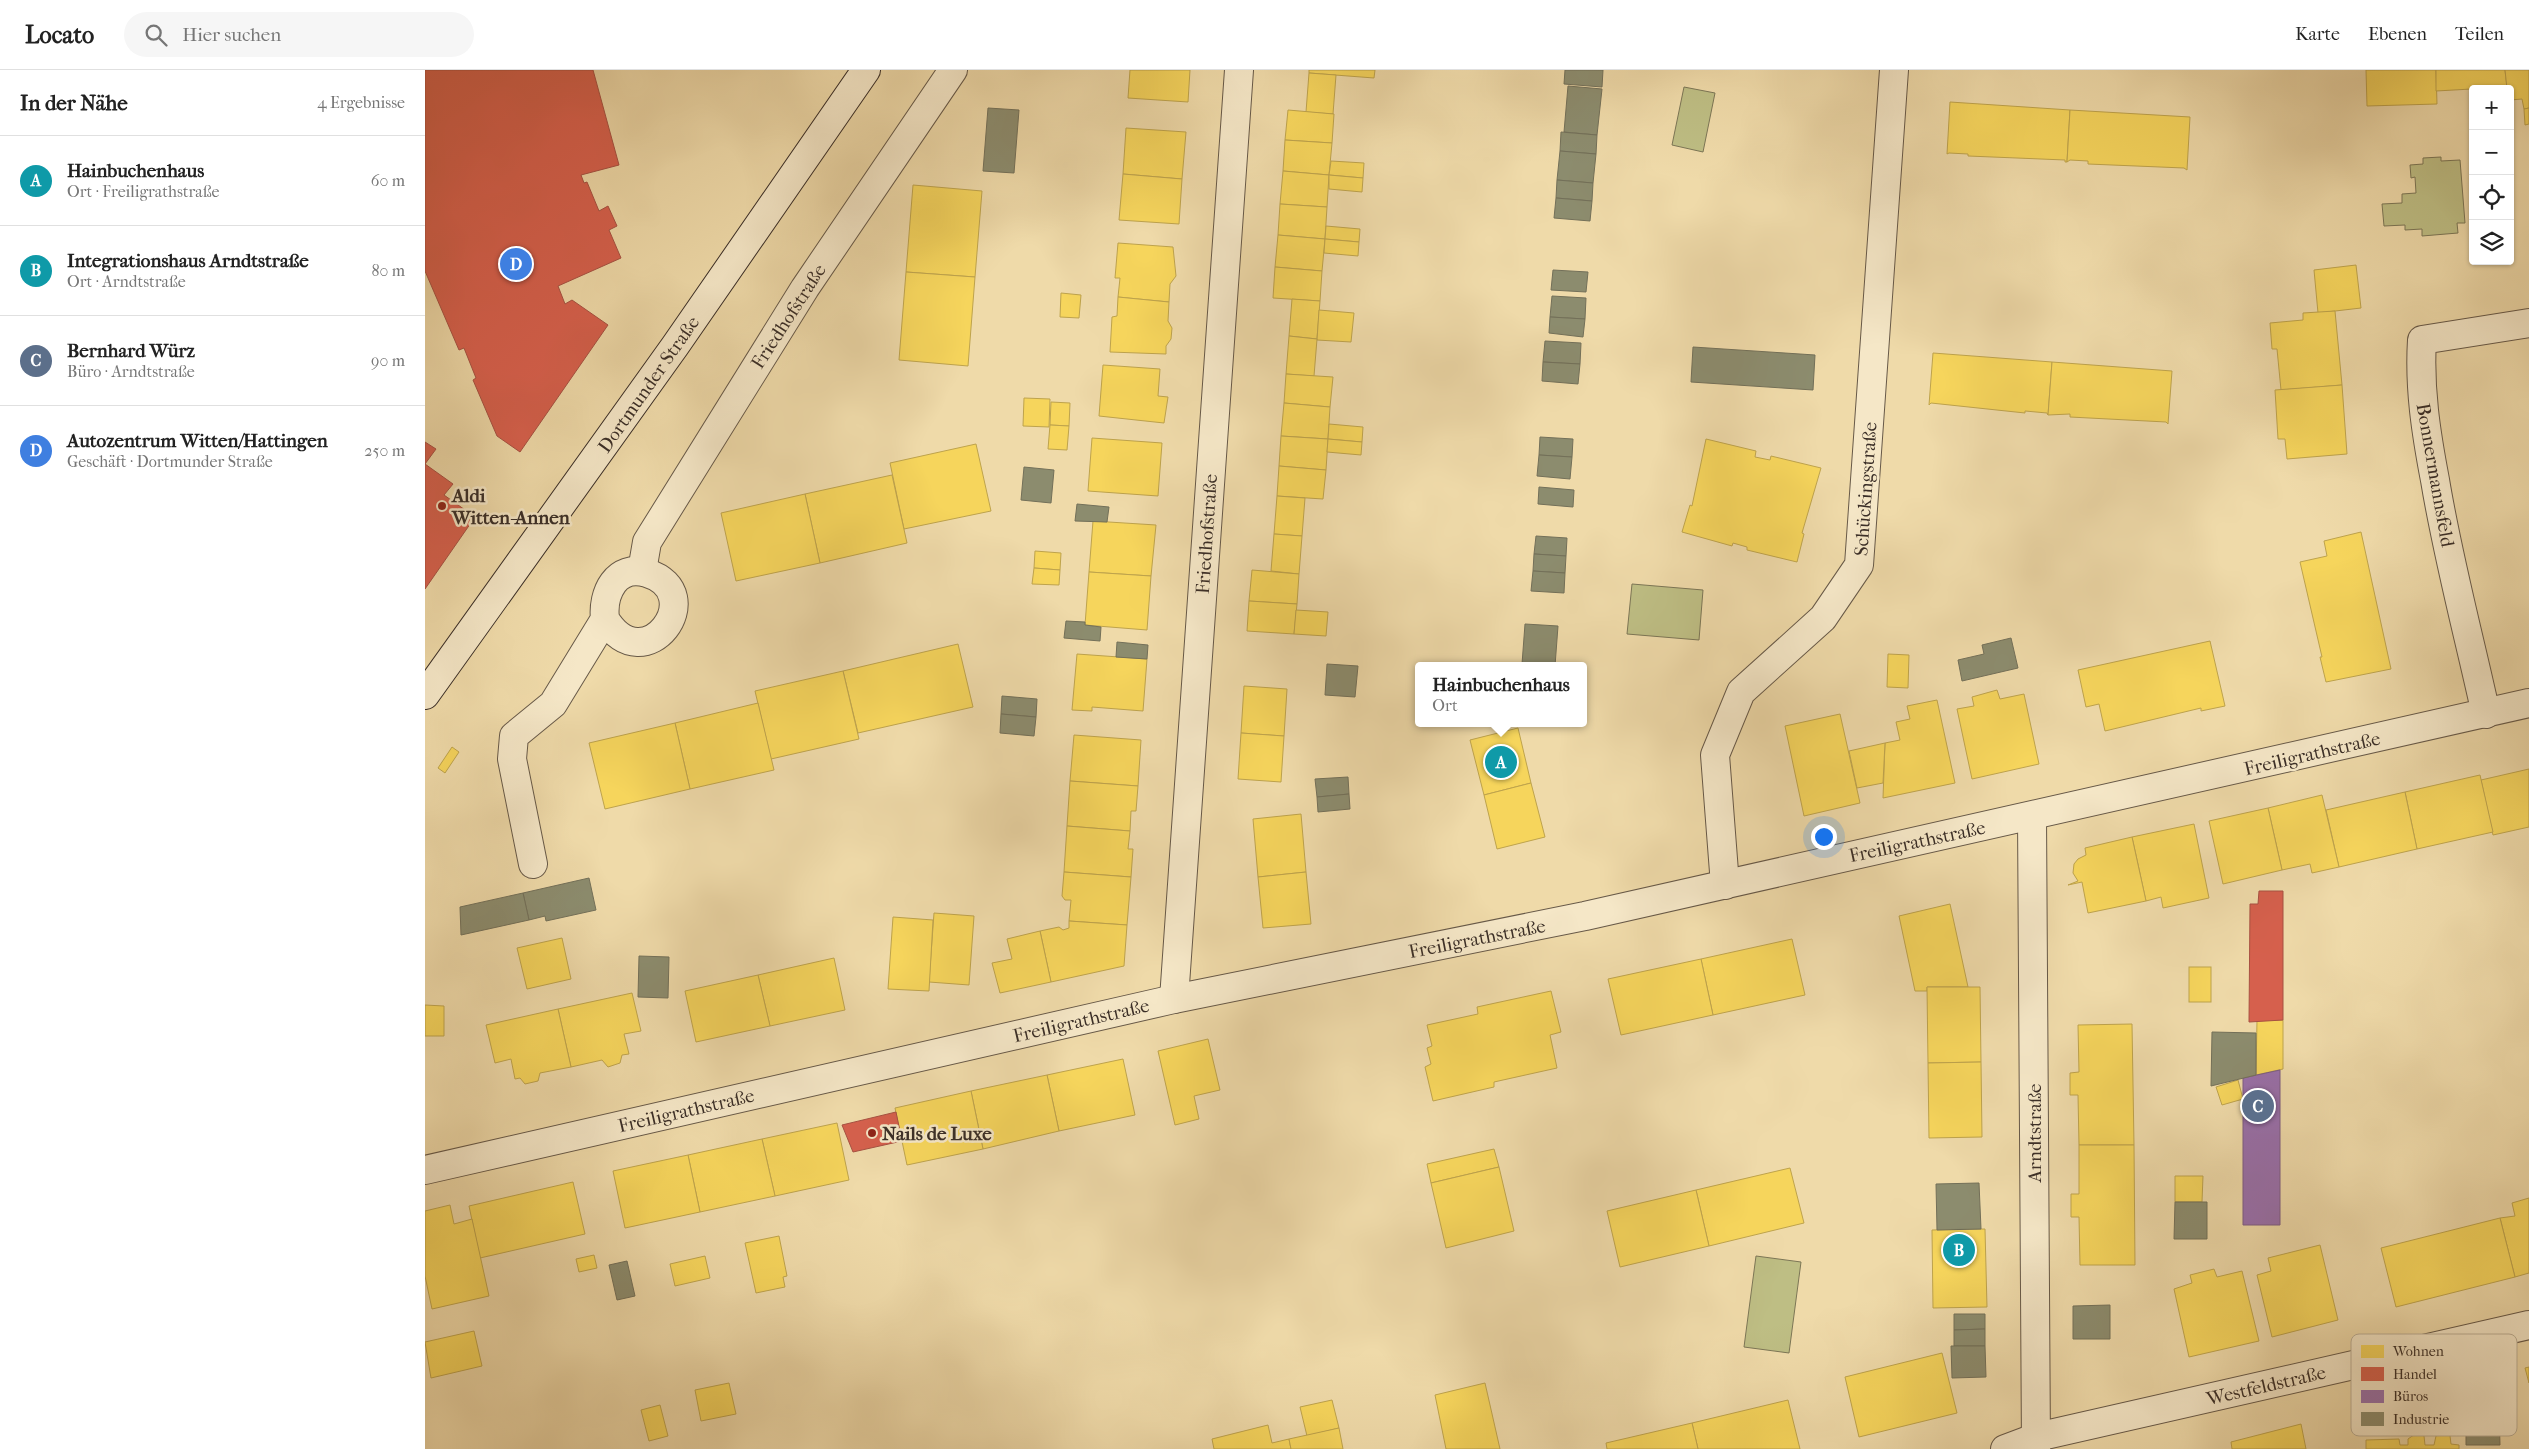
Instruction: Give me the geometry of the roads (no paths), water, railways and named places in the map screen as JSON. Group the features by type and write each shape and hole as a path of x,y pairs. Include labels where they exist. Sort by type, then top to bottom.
{"street":[{"name":"Dortmunder Straße","path":"425,695 664,362 866,70"},
{"name":"Friedhofstraße","path":"642,571 647,542 805,288 953,70"},
{"name":"Friedhofstraße","path":"1174,999 1239,70"},
{"name":"Schückingstraße","path":"1725,885 1715,755 1741,692 1823,618 1859,565 1894,70"},
{"name":"Bonnermannsfeld","path":"2487,714 2442,523 2423,414 2420,367 2422,340 2529,323"},
{"path":"642,571 655,576 667,585 673,597 674,612 669,625 654,638 635,642 623,638 612,630 605,619 603,605 606,591 615,580 628,573 642,571"},
{"path":"533,864 512,759 514,736 553,704 605,619"},
{"name":"Freiligrathstraße","path":"425,1170 1174,999 1546,924 2529,704"},
{"name":"Arndtstraße","path":"2032,816 2037,1443"},
{"name":"Westfeldstraße","path":"2491,1334 2529,1325"},
{"name":"Westfeldstraße","path":"2005,1449 2351,1368"}],"place":[{"name":"Autozentrum Witten/Hattingen","path":"516,264"},
{"name":"Aldi Witten-Annen","path":"442,506"},
{"name":"Hainbuchenhaus","path":"1501,762"},
{"name":"Bernhard Würz","path":"2258,1106"},
{"name":"Nails de Luxe","path":"872,1133"},
{"name":"Integrationshaus Arndtstraße","path":"1959,1250"}]}
